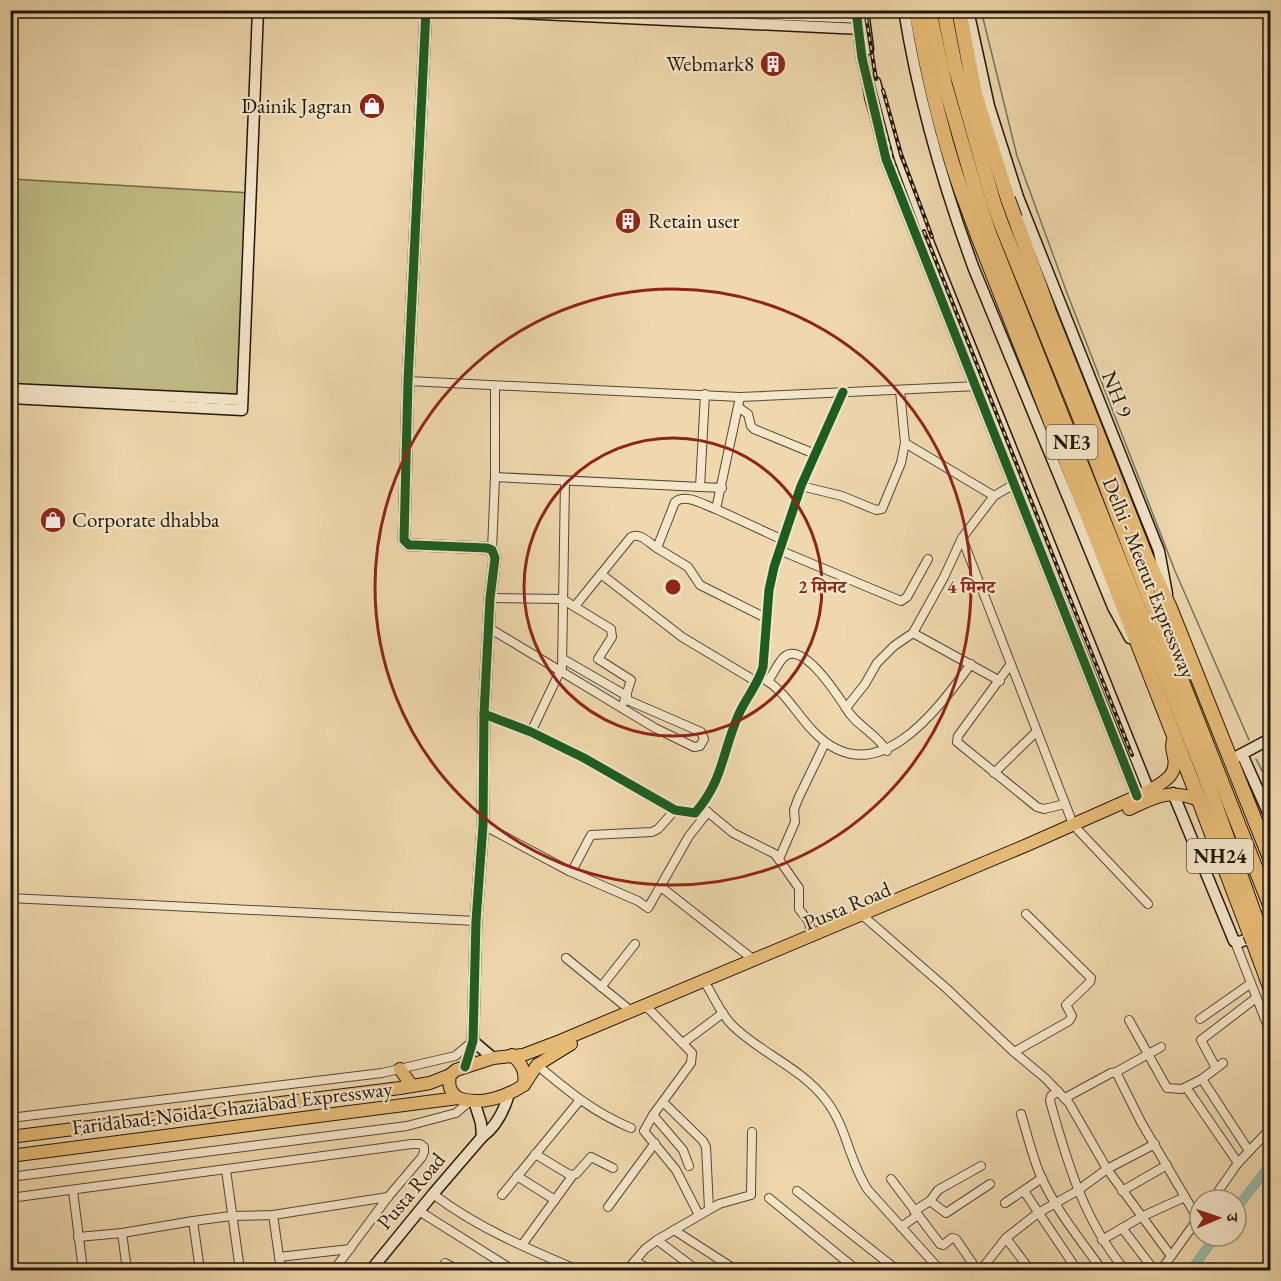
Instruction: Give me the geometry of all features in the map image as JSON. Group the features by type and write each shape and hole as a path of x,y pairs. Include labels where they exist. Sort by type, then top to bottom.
{"highway":[{"path":"916,10 939,117 960,189 981,209"},
{"name":"Delhi - Meerut Expressway","path":"928,10 945,85 981,209 1002,226 1076,408 1270,905"},
{"name":"Delhi - Meerut Expressway","path":"944,10 981,209 983,235 1204,773 1259,934 1270,954"},
{"path":"959,10 975,94 1019,215 1049,312 1147,559 1237,757 1270,858"},
{"path":"983,235 1174,737"},
{"name":"NH24","path":"1174,737 1199,800 1259,934 1270,985"}],"main road":[{"name":"Pusta Road","path":"1075,827 1164,782 1173,773 1174,737"},
{"name":"Pusta Road","path":"546,1046 707,987 1027,845 1156,797 1173,793"},
{"path":"1173,793 1199,800"},
{"name":"Pusta Road","path":"524,1085 537,1065 642,1009 754,960 864,917"},
{"name":"Faridabad-Noida-Ghaziabad Expressway","path":"10,1137 430,1083 456,1070 493,1058 524,1055 546,1046"},
{"path":"512,1055 520,1062 526,1074 524,1085"},
{"path":"400,1069 412,1086"},
{"path":"450,1075 448,1085 453,1094 467,1101"},
{"name":"Faridabad-Noida-Ghaziabad Expressway","path":"10,1156 467,1101 509,1094 524,1085"}],"street":[{"path":"242,405 258,10"},
{"path":"426,10 408,381 404,540 409,544 482,547 492,550"},
{"path":"455,10 826,23 860,19 895,159 1137,796"},
{"path":"667,10 826,23"},
{"path":"904,10 927,121 963,238 1113,607 1143,659"},
{"path":"957,221 1003,205 1013,198 989,106 968,10"},
{"path":"963,238 1019,215"},
{"path":"408,381 740,397 980,385"},
{"path":"465,1067 473,1041 476,921 483,825 484,714 490,598 495,558 492,550 495,386"},
{"path":"10,389 242,405"},
{"path":"801,486 822,490 876,510 882,509 901,463 905,442 900,390"},
{"path":"762,680 769,590 779,550 801,486 843,392"},
{"path":"700,487 705,394"},
{"path":"716,508 740,397"},
{"path":"10,398 242,405"},
{"path":"738,407 748,414 754,429 815,454"},
{"path":"905,442 994,496"},
{"path":"495,477 722,488"},
{"path":"531,732 560,672 562,659 565,481"},
{"path":"846,708 878,663 894,646 913,633 944,577 962,538 994,496 1018,481"},
{"path":"1018,481 1149,791"},
{"path":"657,548 675,502 680,498 716,508 783,540"},
{"path":"575,606 635,535 688,567 700,585 766,618"},
{"path":"962,538 1075,827 1148,904"},
{"path":"779,550 902,601 907,597 928,560"},
{"path":"601,574 682,637 762,680 825,743 854,754 871,755 887,750 933,713 971,664"},
{"path":"490,598 562,599 611,629 612,637 598,659 631,680 621,708"},
{"path":"489,628 655,728 689,745 700,746 704,739 701,732 626,697 562,659"},
{"path":"913,633 1000,681"},
{"path":"484,714 531,732 584,758 675,810 691,814 695,813 717,780 746,699 784,657 790,654 797,655 814,666 830,682 849,714 874,734 887,750"},
{"path":"1010,665 957,739 958,744 1037,807 1065,804"},
{"path":"994,773 1036,732"},
{"path":"1270,739 1237,757 1270,817"},
{"path":"779,859 794,824 794,810 798,799 825,743"},
{"path":"1173,793 1270,1032"},
{"path":"700,806 733,833 769,850 779,859 798,888 799,909 809,922 812,936"},
{"path":"569,871 575,869 585,843 591,835 652,832 658,829 675,810"},
{"path":"483,825 569,871 638,901 648,908 689,836 708,812"},
{"path":"661,887 754,960"},
{"path":"10,898 476,921"},
{"path":"1014,1052 1069,1021 1072,1016 1066,1005 1091,980 1089,974 1026,914"},
{"path":"864,917 946,988 1065,1098 1076,1111 1107,1169 1171,1256"},
{"path":"1235,942 1259,934"},
{"path":"601,987 635,944"},
{"path":"566,958 601,987 642,1009 692,1053 693,1060 644,1131 676,1170 699,1215"},
{"path":"1200,1019 1250,984"},
{"path":"707,987 723,1013 739,1031 798,1073 826,1099 842,1129 858,1175 940,1270"},
{"path":"1129,1020 1167,1088 1182,1089 1202,1079 1220,1065 1201,1040 1256,998"},
{"path":"683,1043 723,1013"},
{"path":"473,1041 493,1058"},
{"path":"10,1118 400,1069 455,1056 473,1041"},
{"path":"1065,1098 1161,1047"},
{"path":"537,1065 598,1113 631,1128"},
{"path":"1117,1072 1141,1122 1188,1202"},
{"path":"1202,1079 1249,1151"},
{"path":"1186,1087 1238,1163"},
{"path":"1058,1091 1051,1096 1050,1101 1077,1191 1102,1240 1125,1270"},
{"name":"Pusta Road","path":"371,1270 482,1137 492,1130 504,1111 509,1094"},
{"path":"502,1195 580,1100"},
{"path":"10,1176 358,1134 407,1126 456,1113 467,1101 481,1123 482,1137"},
{"path":"663,1102 703,1141 706,1147 710,1209"},
{"path":"1021,1114 1042,1178 1055,1202 1102,1270"},
{"path":"653,1115 683,1150 689,1166"},
{"path":"1220,1188 1238,1163 1270,1129"},
{"path":"627,1270 645,1249 657,1240 710,1209 734,1198 751,1195 752,1132"},
{"path":"608,1207 655,1143"},
{"path":"10,1198 420,1144 424,1147 422,1157 388,1197 334,1270"},
{"path":"891,1179 940,1245 944,1245 952,1238 956,1239 979,1270 1006,1238 1038,1213 1077,1191 1107,1169 1155,1144"},
{"path":"535,1154 573,1175"},
{"path":"522,1245 573,1175 591,1157 613,1168"},
{"path":"1122,1191 1167,1165"},
{"path":"901,1227 930,1201 938,1190 981,1166"},
{"path":"226,1170 240,1270"},
{"path":"517,1176 555,1200"},
{"path":"1005,1203 1042,1178"},
{"path":"930,1201 946,1213 990,1184"},
{"path":"72,1191 83,1270"},
{"path":"797,1191 897,1270"},
{"path":"1024,1191 1077,1270"},
{"path":"433,1194 453,1209 522,1245 578,1270"},
{"path":"78,1237 122,1233 231,1216 273,1215 388,1197"},
{"path":"1102,1240 1141,1217 1185,1197"},
{"path":"769,1198 857,1270"},
{"path":"419,1211 509,1270"},
{"path":"273,1215 281,1270"},
{"path":"167,1270 199,1269 193,1221"},
{"path":"1122,1228 1154,1270"},
{"path":"674,1230 736,1270"},
{"path":"122,1233 127,1270"},
{"path":"1161,1270 1188,1233"},
{"path":"1006,1238 1030,1270"},
{"path":"657,1240 697,1270"},
{"path":"10,1245 13,1268"},
{"path":"279,1257 350,1249"},
{"path":"635,1261 650,1270"},
{"path":"1262,1270 1270,1262"},
{"path":"446,1263 458,1270"}],"shaded area":[{"path":"11,179 251,193 242,410 11,392"}],"waterway":[{"path":"981,10 1017,156 1067,293 1175,571 1249,740"},
{"path":"1256,759 1270,786"},
{"path":"1248,1193 1270,1165"},
{"path":"1191,1270 1207,1248"}],"railway":[{"path":"852,10 866,99 891,183 1120,760"},
{"path":"865,10 876,79"},
{"path":"870,72 893,160 923,241"},
{"path":"883,90 901,154 932,237"},
{"path":"924,231 1132,755"}],"cycle path":[{"path":"426,10 408,381 404,540 409,545 487,548 492,550 495,558 490,598 484,714 483,825 476,921 473,1041 465,1067"},
{"path":"856,10 862,58 886,159 1137,796"},
{"path":"484,714 531,732 584,758 675,810 695,813 717,778 738,716 761,674 769,590 774,567 801,486 843,392"}],"place":[{"name":"Webmark8","path":"773,64"},
{"name":"Dainik Jagran","path":"372,106"},
{"name":"Retain user","path":"628,221"},
{"name":"Corporate dhabba","path":"53,520"}]}
